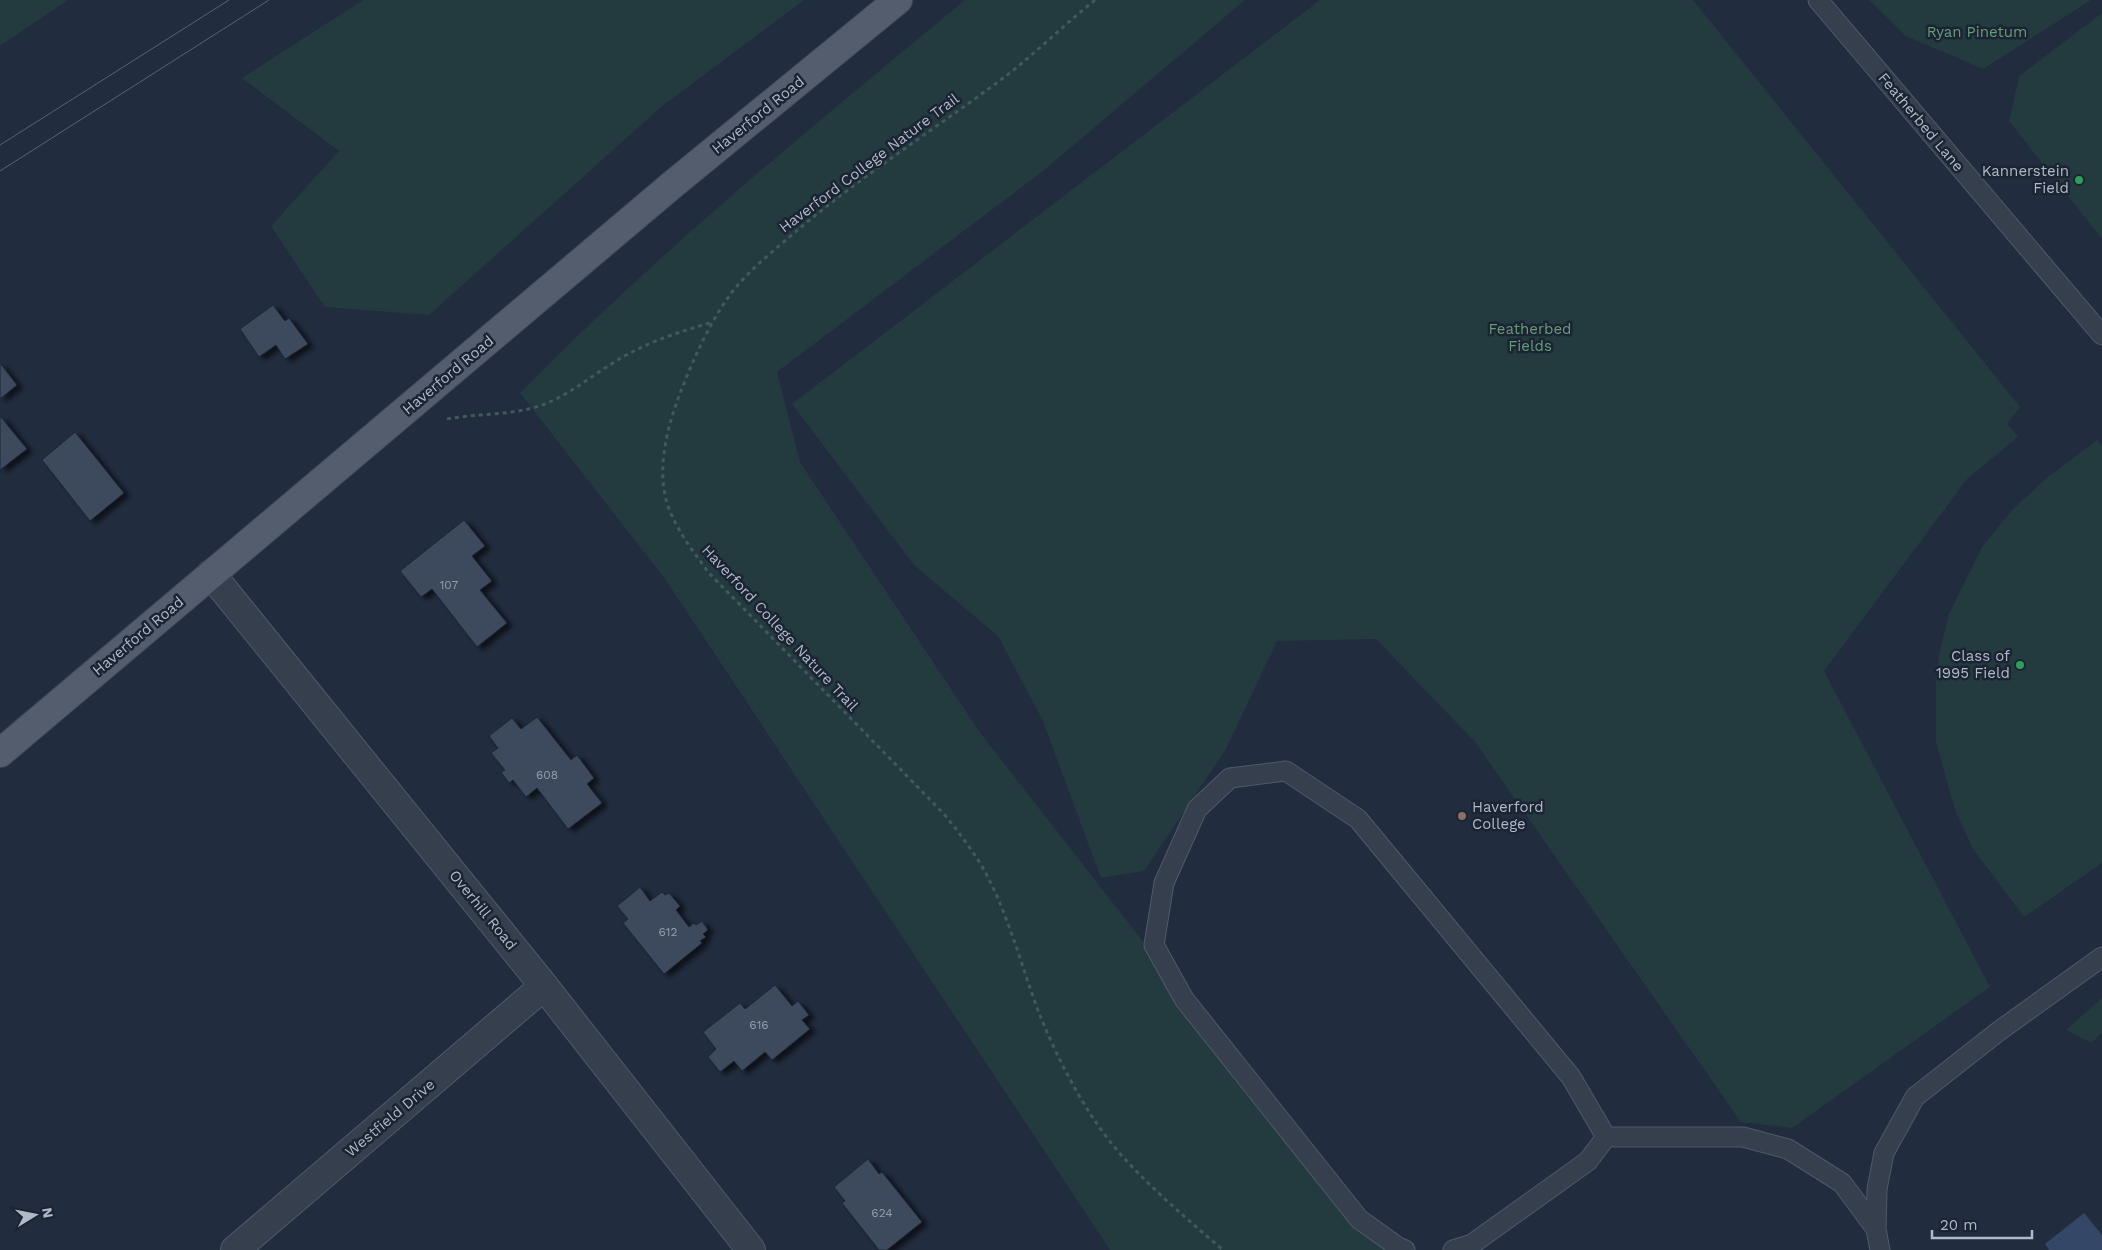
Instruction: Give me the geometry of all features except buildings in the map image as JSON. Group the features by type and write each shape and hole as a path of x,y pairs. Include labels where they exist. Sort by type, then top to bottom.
{"main road":[{"name":"Haverford Road","path":"0,753 672,185 898,0"}],"street":[{"name":"Overhill Road","path":"211,574 544,986 751,1250"},
{"name":"Westfield Drive","path":"235,1250 544,986"}],"lane":[{"name":"Featherbed Lane","path":"1818,0 2102,336"},
{"path":"1406,1250 1398,1247 1359,1219 1184,999 1154,945 1164,883 1198,809 1230,778 1286,771 1358,819 1571,1077 1606,1137"},
{"path":"1880,1250 1876,1229 1877,1189 1884,1153 1915,1097 1998,1031 2102,957"},
{"path":"1606,1137 1743,1137 1788,1149 1842,1183 1876,1229"},
{"path":"1453,1250 1472,1244 1588,1161 1606,1137"}],"path":[{"name":"Haverford College Nature Trail","path":"1096,0 993,86 890,158 817,213 767,256 733,292 713,322 684,382 671,416 665,447 664,478 667,504 679,532 708,572 944,814 963,837 980,864 999,903 1041,1018 1060,1060 1094,1118 1122,1156 1154,1190 1223,1250"},
{"path":"447,419 516,411 545,404 574,389 632,352 667,336 713,322"}],"green space":[{"path":"0,0 68,0 0,46"},
{"path":"363,0 804,0 661,107 429,315 325,307 271,226 339,151 242,78"},
{"path":"965,0 1245,0 1043,171 777,372 800,462 981,734 1384,1250 1110,1250 665,579 520,393 626,290 681,240"},
{"name":"Featherbed Fields","path":"1320,0 1693,0 2020,407 2007,424 2018,437 1967,479 1824,671 1990,987 1792,1128 1741,1122 1475,742 1376,639 1277,641 1226,749 1144,871 1101,878 1042,719 998,636 914,565 792,404"},
{"name":"Ryan Pinetum","path":"1869,0 2091,0 1983,69 1906,36"},
{"name":"Kannerstein Field","path":"2102,13 2102,239 2009,121 2019,76"},
{"name":"Class of 1995 Field","path":"2097,440 2102,446 2102,863 2024,917 1973,849 1955,810 1936,742 1936,679 1940,650 1949,614 1982,547 2012,510 2049,476"},
{"path":"2102,998 2102,1033 2091,1043 2066,1030"}],"water":[{"path":"2084,1213 2102,1235 2102,1250 2049,1250 2045,1244"}],"tram line":[{"path":"0,145 229,0"},
{"path":"0,171 269,0"}],"place":[{"name":"Kannerstein Field","path":"2079,180"},
{"name":"Class of 1995 Field","path":"2020,665"},
{"name":"Haverford College","path":"1462,816"}]}
